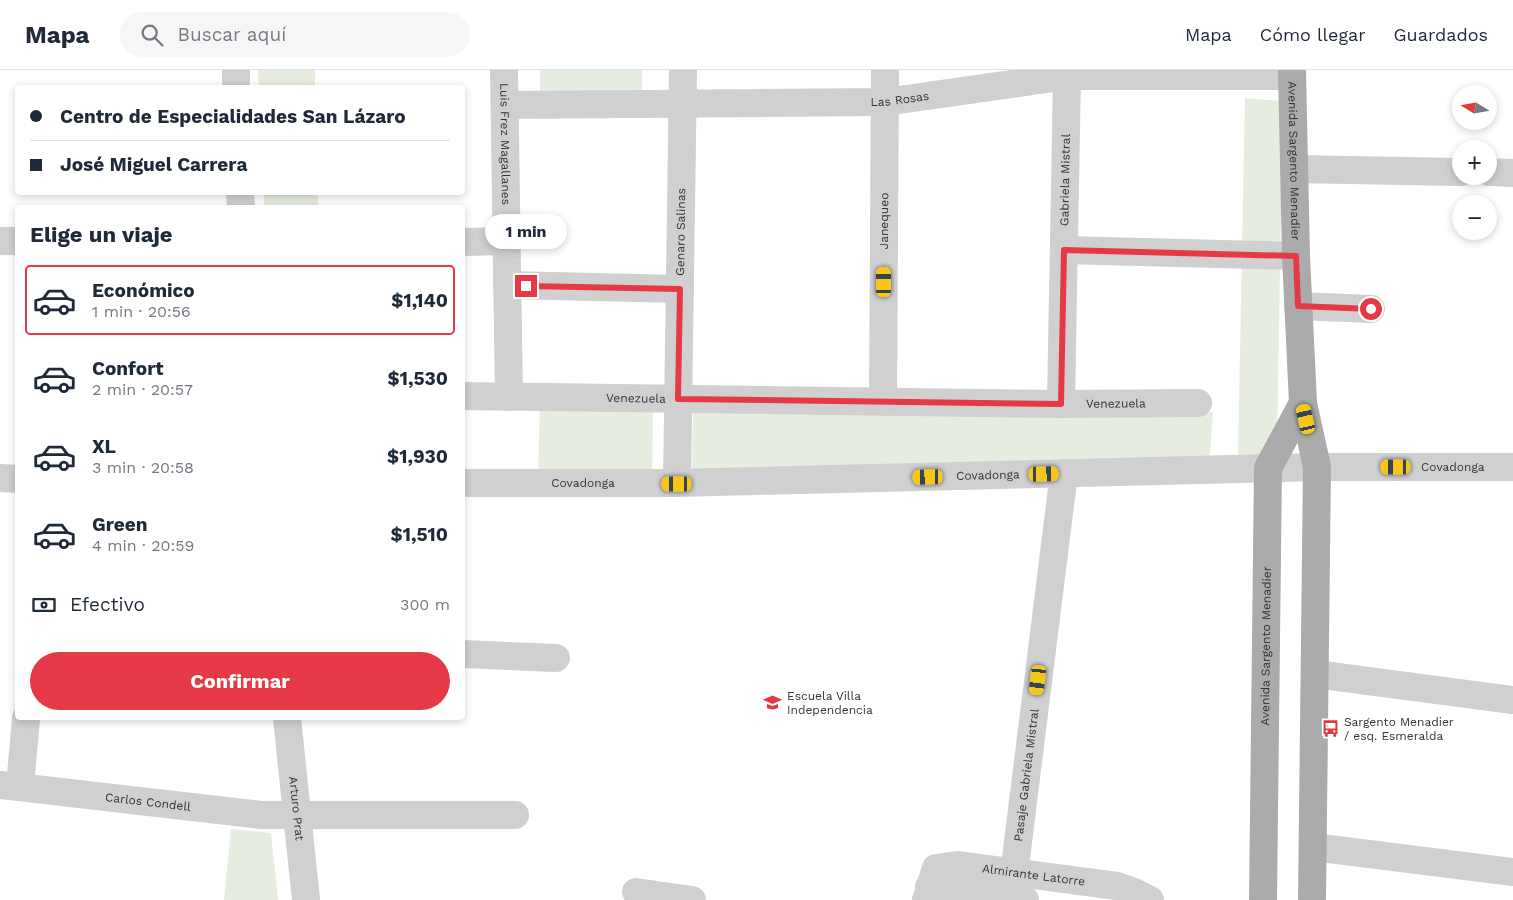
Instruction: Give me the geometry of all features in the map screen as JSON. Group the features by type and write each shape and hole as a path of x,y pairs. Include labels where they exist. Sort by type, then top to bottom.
{"main road":[{"name":"Avenida Sargento Menadier","path":"1292,73 1296,256 1303,403 1317,467 1312,900"},
{"name":"Avenida Sargento Menadier","path":"1263,900 1268,468 1303,403"}],"street":[{"path":"236,70 236,85"},
{"name":"Luis Frez Magallanes","path":"504,70 509,397"},
{"name":"Genaro Salinas","path":"677,484 683,70"},
{"name":"Janequeo","path":"883,402 886,70"},
{"name":"Las Rosas","path":"505,105 885,102 1067,76 1292,73"},
{"name":"Gabriela Mistral","path":"1061,404 1067,76"},
{"path":"1294,169 1452,172"},
{"path":"1497,172 1513,173"},
{"path":"0,241 15,241"},
{"path":"465,242 507,241"},
{"path":"1064,250 1296,256"},
{"path":"507,285 680,289"},
{"path":"1298,306 1371,309"},
{"name":"Venezuela","path":"465,396 1061,404 1198,403"},
{"name":"Covadonga","path":"465,483 677,484 1317,467 1513,467"},
{"name":"Pasaje Gabriela Mistral","path":"1017,890 1064,473"},
{"path":"0,478 15,479"},
{"path":"465,654 556,658"},
{"path":"1315,674 1513,700"},
{"path":"10,786 26,720"},
{"name":"Arturo Prat","path":"287,720 306,900"},
{"name":"Carlos Condell","path":"10,786 261,815 515,815"},
{"path":"1313,847 1513,872"},
{"name":"Almirante Latorre","path":"928,894 936,868 957,865 1017,890 1117,886 1150,900"},
{"path":"636,892 692,900"}],"shaded area":[{"path":"258,70 315,70 315,85 259,85"},
{"path":"540,70 642,70 642,95 540,95"},
{"path":"1245,98 1283,101 1277,440 1264,455 1238,457"},
{"path":"264,195 318,195 318,205 264,205"},
{"path":"540,402 653,404 652,478 538,476"},
{"path":"693,406 1213,412 1208,478 1064,488 692,481"},
{"path":"231,829 271,833 278,900 224,900"}],"place":[{"name":"Escuela Villa Independencia","path":"773,703"},
{"name":"Sargento Menadier / esq. Esmeralda","path":"1330,729"}],"route":[{"path":"526,286 680,289 678,399 1061,404 1064,250 1296,256 1298,306 1371,309"}]}
